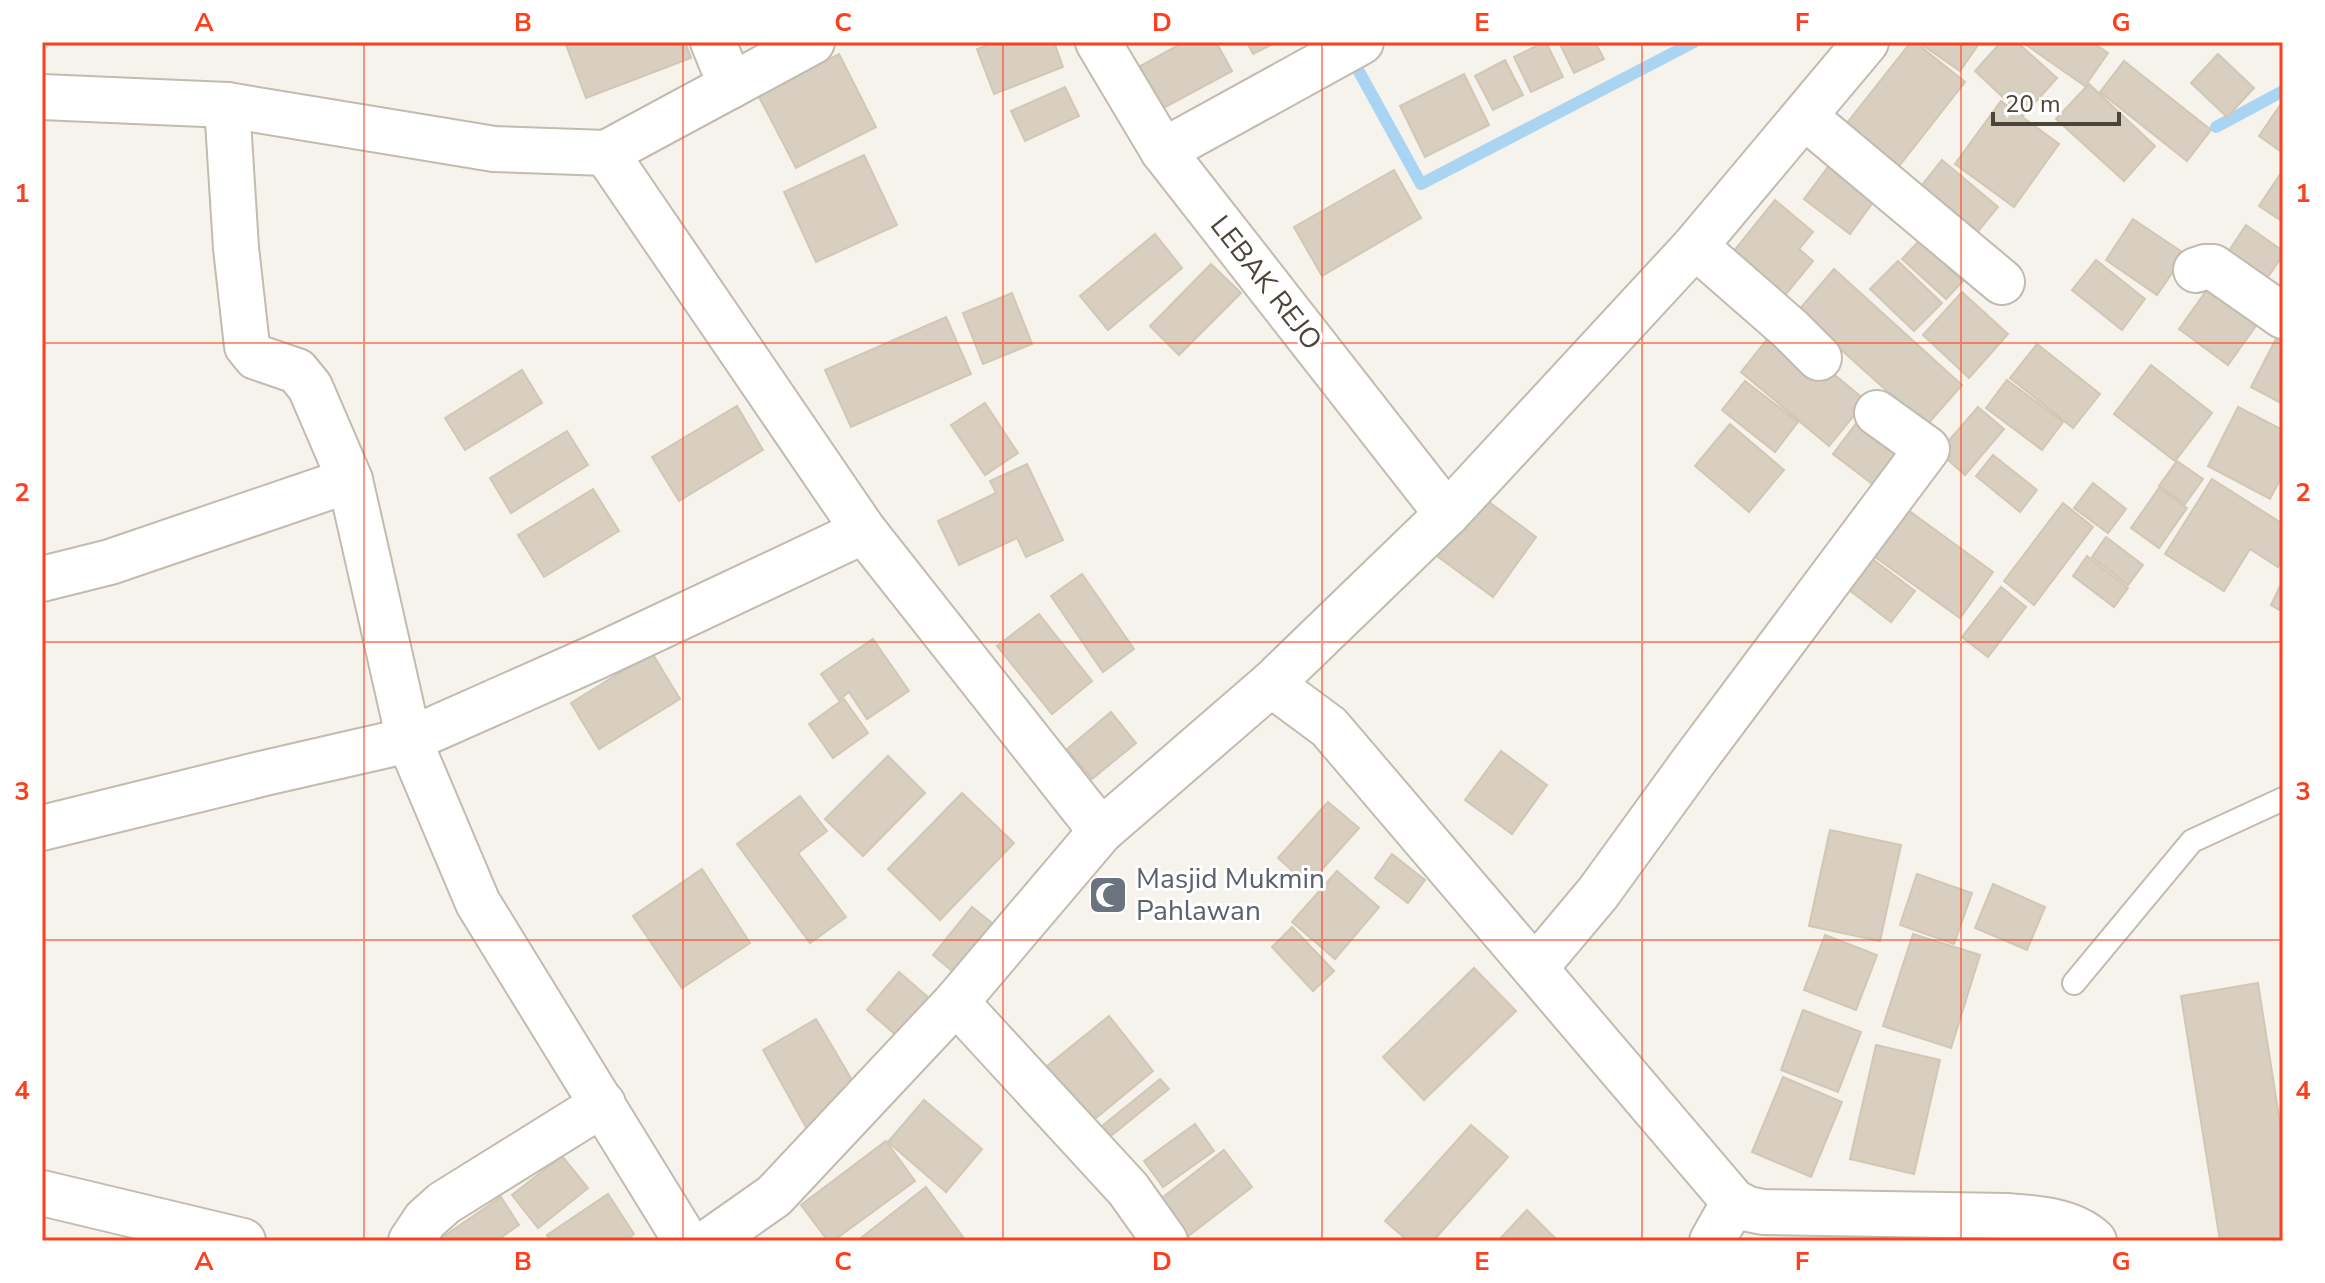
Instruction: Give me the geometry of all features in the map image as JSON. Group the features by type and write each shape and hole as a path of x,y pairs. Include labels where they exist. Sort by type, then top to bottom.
{"street":[{"path":"713,42 731,86"},
{"path":"42,97 227,105 494,149 606,153 812,42"},
{"name":"LEBAK REJO","path":"1098,42 1163,151 1447,514"},
{"path":"710,1241 774,1196 956,1002 1101,831 1271,684 1447,514 1695,246 1866,42"},
{"path":"1163,151 1345,51"},
{"path":"227,105 236,248 247,346 256,357 297,371 310,387 350,480 409,740 478,903 686,1241"},
{"path":"1805,117 2002,282"},
{"path":"606,153 864,531 1101,831"},
{"path":"1695,246 1819,358"},
{"path":"2196,270 2213,267 2283,316"},
{"path":"1535,968 1598,893 1927,449 1877,413"},
{"path":"42,579 110,562 350,480"},
{"path":"42,828 409,740 596,657 864,531"},
{"path":"1271,684 1329,727 1734,1202 1763,1212 2044,1219 2085,1232 2094,1241"},
{"path":"956,1002 1128,1189 1165,1241"},
{"path":"411,1241 425,1220 444,1203 603,1104"},
{"path":"42,1193 237,1240"},
{"path":"1712,1241 1734,1202"}],"lane":[{"path":"2074,983 2192,841 2283,799"}],"building":[{"path":"565,42 685,42 691,58 586,98"},
{"path":"996,42 1054,42 1063,67 994,94 977,49"},
{"path":"1184,42 1216,42 1232,71 1160,110 1137,68"},
{"path":"1247,42 1277,42 1253,54"},
{"path":"1544,42 1563,77 1531,92 1514,57"},
{"path":"1559,42 1595,42 1604,59 1574,73"},
{"path":"1911,42 1965,82 1892,175 1839,133"},
{"path":"1918,42 1980,42 1960,71"},
{"path":"2001,42 2017,42 2057,78 2023,116 1975,71"},
{"path":"2022,42 2092,42 2108,53 2085,86"},
{"path":"839,54 876,127 796,168 758,95"},
{"path":"2218,54 2254,88 2227,117 2191,83"},
{"path":"1505,60 1523,95 1493,110 1475,76"},
{"path":"2124,61 2211,130 2187,161 2100,92"},
{"path":"1464,74 1489,125 1425,157 1400,106"},
{"path":"2089,84 2155,146 2124,181 2056,119"},
{"path":"1065,87 1079,116 1025,141 1011,111"},
{"path":"2001,101 2059,144 2014,207 1955,164"},
{"path":"2283,101 2283,153 2259,136"},
{"path":"864,155 897,225 816,262 784,192"},
{"path":"1834,159 1879,194 1850,234 1804,199"},
{"path":"1942,160 1998,207 1966,246 1910,200"},
{"path":"1394,170 1421,218 1322,276 1294,227"},
{"path":"2283,170 2283,222 2259,206"},
{"path":"1775,200 1813,232 1799,249 1813,261 1777,305 1725,262"},
{"path":"2133,219 2185,254 2157,295 2106,260"},
{"path":"2246,225 2283,251 2259,290 2221,263"},
{"path":"1155,234 1182,268 1108,330 1080,296"},
{"path":"1919,241 1963,281 1946,299 1902,259"},
{"path":"2096,260 2145,299 2122,330 2072,290"},
{"path":"1898,261 1942,303 1914,331 1870,289"},
{"path":"1211,264 1241,293 1179,355 1150,326"},
{"path":"1834,269 1962,385 1926,426 1798,311"},
{"path":"2209,287 2258,323 2228,365 2179,329"},
{"path":"1962,292 2008,334 1969,378 1923,335"},
{"path":"1012,293 1032,344 983,364 963,313"},
{"path":"946,317 971,374 851,427 825,370"},
{"path":"1777,327 1866,401 1829,446 1741,372"},
{"path":"2276,339 2283,343 2283,404 2251,387"},
{"path":"2037,344 2100,394 2073,428 2010,378"},
{"path":"2151,365 2212,413 2175,461 2114,414"},
{"path":"522,370 542,403 465,450 445,418"},
{"path":"2007,380 2063,422 2042,450 1986,408"},
{"path":"1745,381 1798,422 1775,452 1722,410"},
{"path":"985,403 1018,453 985,475 951,425"},
{"path":"737,406 763,450 679,501 652,457"},
{"path":"1978,407 2004,429 1965,475 1939,452"},
{"path":"2238,407 2283,430 2283,474 2270,499 2208,466"},
{"path":"1867,409 1921,450 1887,495 1833,454"},
{"path":"1730,424 1784,470 1749,512 1695,466"},
{"path":"567,431 588,465 511,513 490,478"},
{"path":"1993,455 2037,490 2020,512 1976,476"},
{"path":"2177,461 2203,479 2185,504 2159,486"},
{"path":"1027,464 1063,540 1026,557 1017,538 959,565 938,521 996,493 990,481"},
{"path":"2212,479 2283,524 2283,558 2278,567 2250,549 2224,591 2165,554"},
{"path":"2093,483 2126,509 2108,533 2074,508"},
{"path":"2159,488 2187,508 2159,548 2131,528"},
{"path":"593,489 619,531 544,577 518,535"},
{"path":"1481,496 1536,537 1493,597 1437,556"},
{"path":"1897,502 1993,572 1960,618 1864,549"},
{"path":"2063,503 2093,527 2034,605 2004,581"},
{"path":"2106,537 2143,565 2128,585 2092,557"},
{"path":"1859,549 1915,591 1891,622 1835,579"},
{"path":"2087,556 2128,588 2114,607 2073,576"},
{"path":"1082,574 1134,649 1103,672 1051,596"},
{"path":"2283,580 2283,612 2271,605"},
{"path":"2001,587 2026,607 1988,657 1962,637"},
{"path":"1039,614 1092,681 1052,714 997,646"},
{"path":"873,639 909,691 867,719 849,692 839,700 821,674"},
{"path":"652,653 680,699 599,749 571,703"},
{"path":"844,699 868,733 833,758 809,724"},
{"path":"1111,712 1136,743 1092,779 1067,749"},
{"path":"1501,751 1547,785 1512,834 1465,800"},
{"path":"888,756 925,793 863,856 825,819"},
{"path":"962,793 1014,843 940,920 888,869"},
{"path":"800,796 827,831 798,853 846,917 810,943 737,844"},
{"path":"1328,802 1359,828 1308,885 1278,858"},
{"path":"1830,830 1901,845 1880,941 1809,926"},
{"path":"1392,854 1425,880 1408,903 1375,878"},
{"path":"702,869 750,943 682,988 633,916"},
{"path":"1337,871 1379,907 1335,959 1292,922"},
{"path":"1917,874 1972,893 1954,944 1900,925"},
{"path":"1993,884 2045,907 2027,950 1975,928"},
{"path":"972,907 1002,931 963,980 933,955"},
{"path":"1292,927 1334,971 1313,991 1272,947"},
{"path":"1913,934 1980,955 1951,1048 1883,1026"},
{"path":"1825,935 1877,955 1856,1010 1804,990"},
{"path":"1474,968 1516,1011 1424,1100 1383,1057"},
{"path":"899,972 936,1004 904,1042 867,1010"},
{"path":"2258,983 2283,1142 2283,1241 2220,1241 2181,996"},
{"path":"1803,1010 1861,1032 1838,1092 1781,1070"},
{"path":"1109,1016 1153,1071 1085,1127 1041,1071"},
{"path":"816,1019 862,1097 807,1129 763,1050"},
{"path":"1876,1045 1940,1060 1914,1174 1850,1159"},
{"path":"1783,1077 1842,1102 1811,1177 1752,1152"},
{"path":"1160,1079 1169,1089 1106,1140 1097,1130"},
{"path":"924,1100 982,1149 946,1192 888,1142"},
{"path":"1195,1124 1214,1151 1163,1187 1144,1161"},
{"path":"1471,1125 1508,1157 1433,1241 1408,1241 1385,1221"},
{"path":"886,1141 915,1181 833,1241 828,1241 801,1205"},
{"path":"1224,1150 1252,1187 1182,1241 1150,1207"},
{"path":"562,1156 588,1188 538,1228 512,1195"},
{"path":"926,1187 966,1241 857,1241"},
{"path":"608,1194 634,1234 624,1241 551,1241 547,1235"},
{"path":"501,1197 519,1225 496,1241 437,1241"},
{"path":"1527,1210 1558,1241 1498,1241"}],"waterway":[{"path":"1351,57 1421,184 1694,42"},
{"path":"2216,127 2283,91"}],"place":[{"name":"Masjid Mukmin Pahlawan","path":"1108,895"}]}
